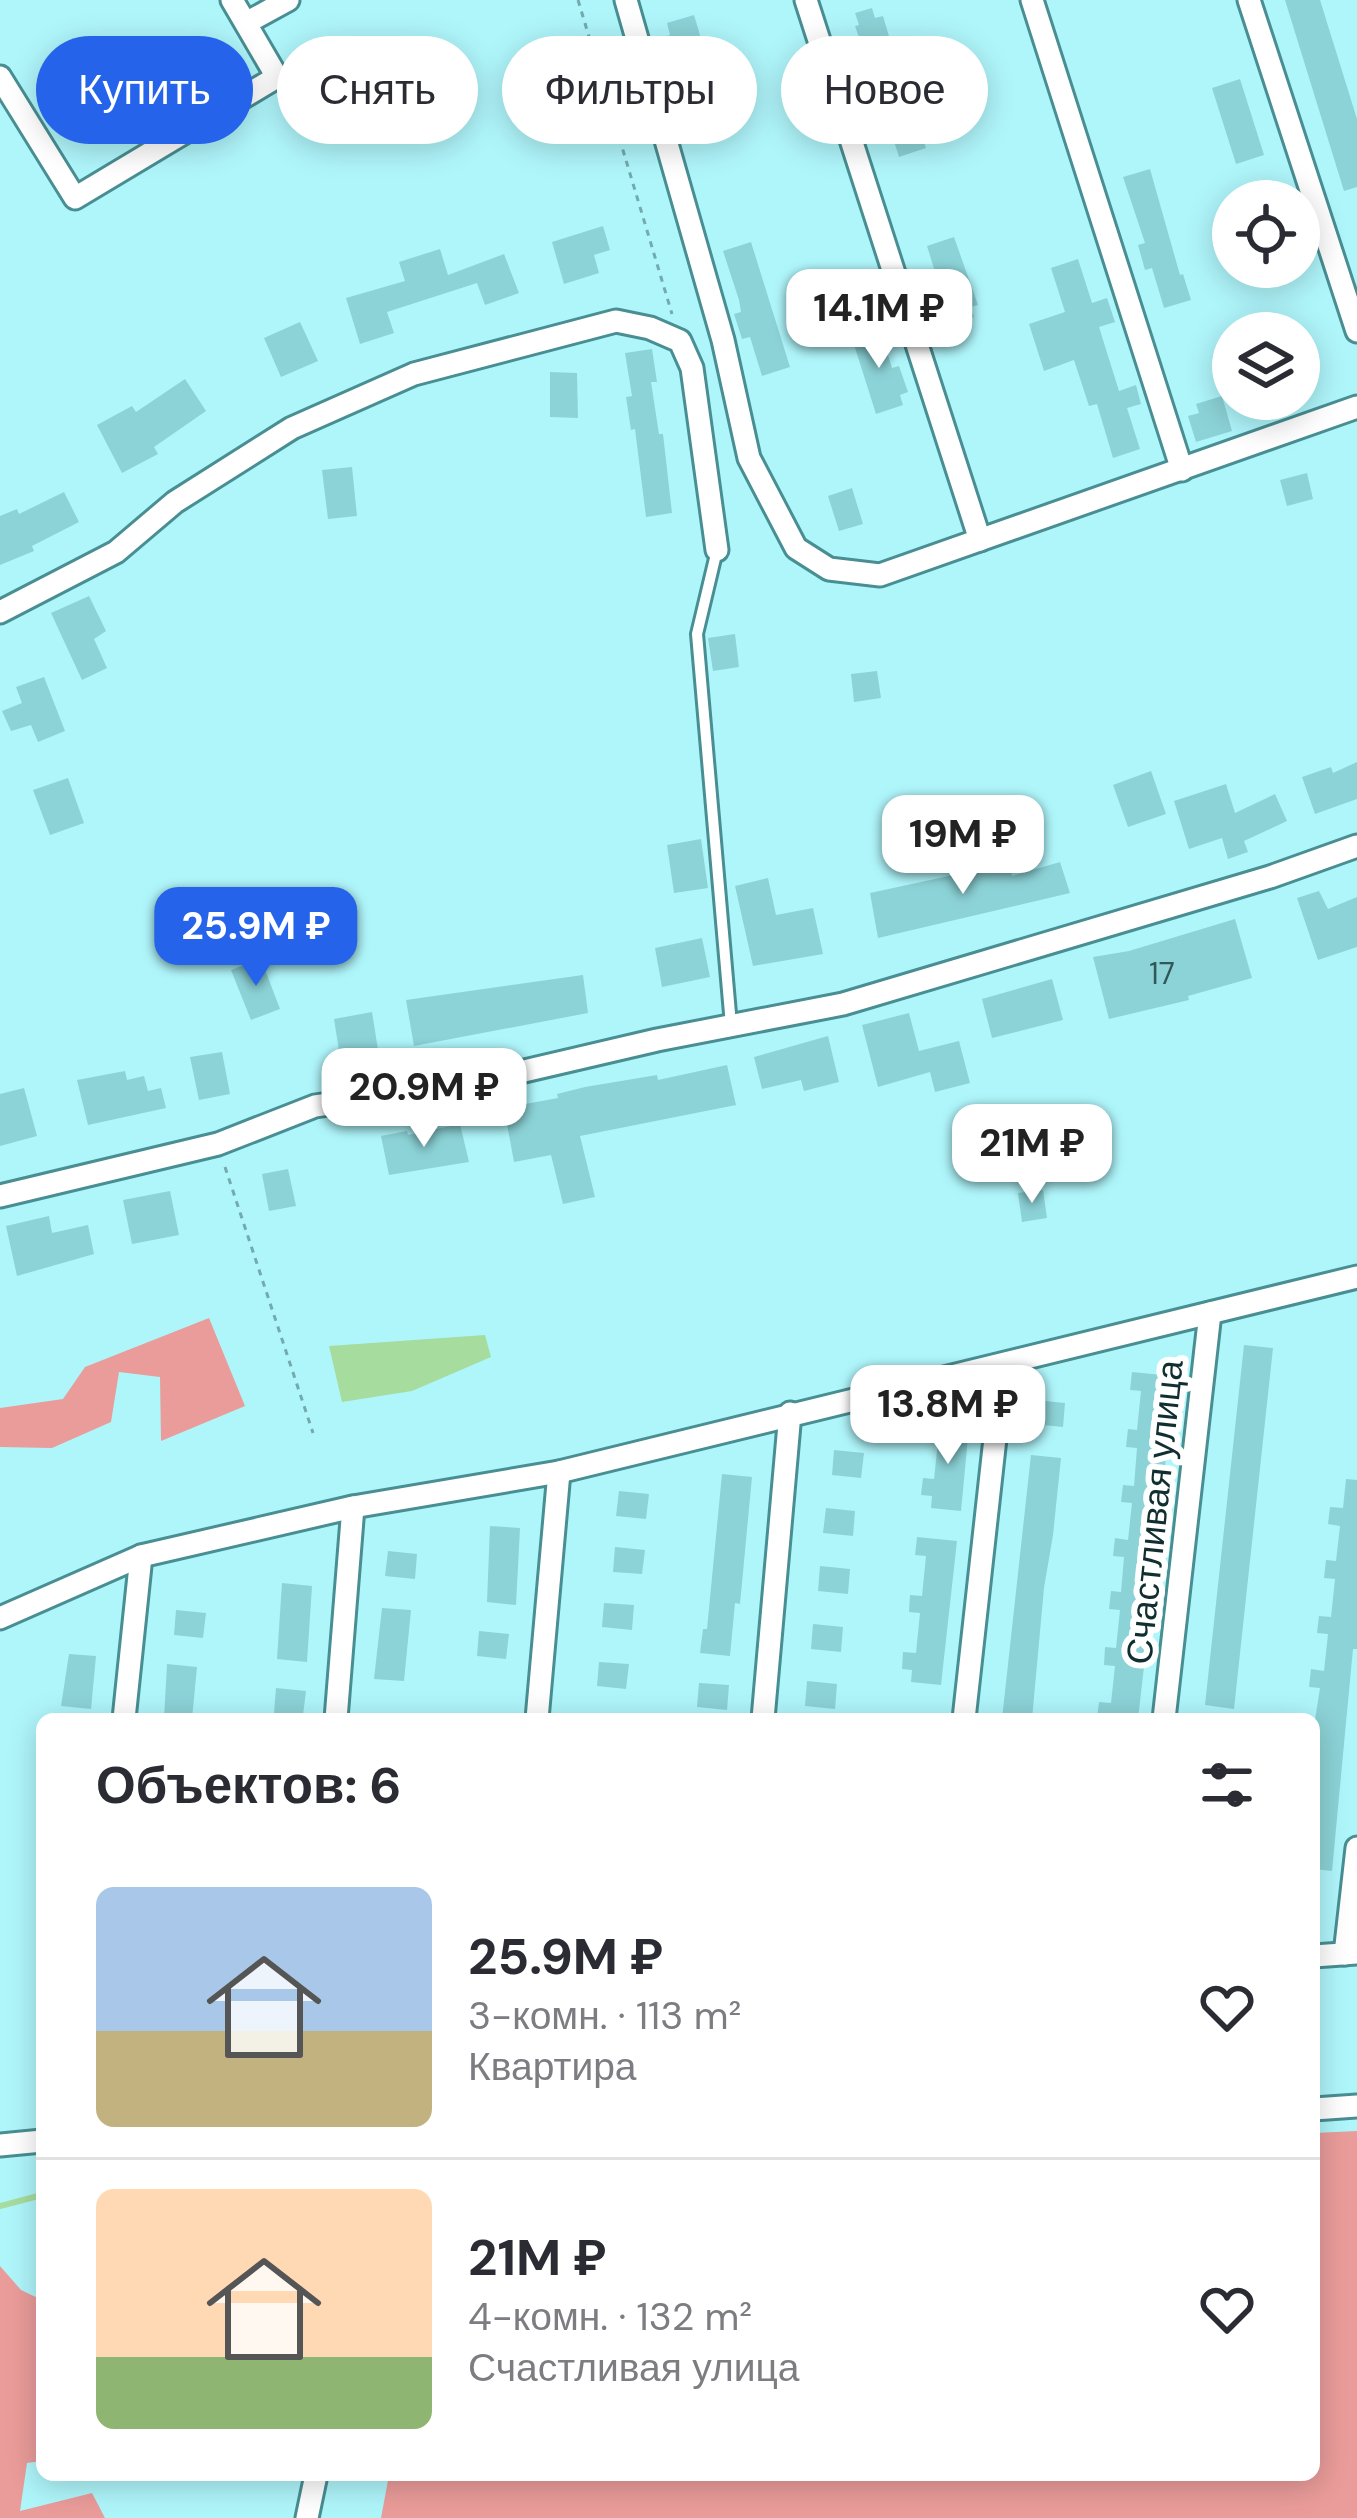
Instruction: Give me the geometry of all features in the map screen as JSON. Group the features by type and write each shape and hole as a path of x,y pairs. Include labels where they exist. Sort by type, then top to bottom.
{"street":[{"path":"0,77 75,198 277,76 232,0"},
{"path":"246,23 288,0"},
{"path":"626,0 723,340 749,458 796,548 829,569 880,575 1357,407"},
{"path":"806,0 980,540"},
{"path":"1032,0 1182,470"},
{"path":"1249,0 1357,332"},
{"path":"0,612 116,552 175,502 292,428 414,374 616,321 680,341 692,368 717,550"},
{"path":"0,1196 218,1144 315,1106 473,1083 843,1004 1270,878 1357,846"},
{"path":"0,1618 141,1556 353,1507 559,1472 1357,1277"},
{"name":"Счастливая улица","path":"1165,1713 1210,1313"},
{"path":"965,1713 1003,1366"},
{"path":"764,1713 790,1413"},
{"path":"538,1713 559,1472"},
{"path":"336,1713 353,1507"},
{"path":"125,1713 141,1556"},
{"path":"1320,1956 1351,1954 1357,1848"},
{"path":"1320,2108 1357,2106"},
{"path":"0,2145 36,2141"},
{"path":"308,2518 315,2481"}],"lane":[{"path":"717,550 697,634 731,1025"}],"path":[{"path":"578,0 680,341"},
{"path":"218,1144 313,1432"}],"shaded area":[{"path":"209,1318 245,1406 161,1441 160,1377 119,1372 111,1422 52,1448 0,1447 0,1408 63,1399 85,1367"},
{"path":"485,1335 491,1357 412,1391 342,1402 329,1346"},
{"path":"1357,2131 1357,2518 381,2518 388,2481 1320,2481 1320,2133"},
{"path":"0,2266 21,2290 36,2297 36,2462 27,2463 20,2511 92,2493 105,2518 0,2518"}],"building":[{"path":"1285,0 1320,0 1357,119 1357,187 1344,191"},
{"path":"872,8 875,18 883,16 889,36 858,36 855,13"},
{"path":"694,15 700,36 666,36 667,23"},
{"path":"1240,79 1264,155 1236,164 1212,88"},
{"path":"895,144 925,144 926,148 899,157"},
{"path":"1150,169 1191,300 1164,308 1152,268 1145,270 1138,245 1145,243 1123,177"},
{"path":"603,226 610,250 594,255 599,273 564,284 552,242"},
{"path":"954,237 978,305 970,307 974,317 947,326 934,290 940,288 927,246"},
{"path":"751,242 790,367 762,376 750,337 742,339 734,314 741,312 739,300 723,251"},
{"path":"440,249 448,275 504,254 519,293 485,305 477,283 387,312 394,333 360,344 346,298 405,281 399,262"},
{"path":"1078,259 1092,303 1107,298 1115,322 1099,327 1119,391 1136,385 1141,404 1127,408 1140,449 1113,458 1097,404 1089,406 1074,360 1044,371 1029,324 1065,312 1051,268"},
{"path":"300,322 318,361 281,377 264,338"},
{"path":"879,326 892,368 899,366 908,392 900,395 903,405 876,414 851,335"},
{"path":"652,349 657,382 651,382 659,434 663,434 672,513 646,517 635,429 631,430 626,397 632,396 625,353"},
{"path":"550,372 577,373 578,418 550,417"},
{"path":"185,379 206,411 154,447 158,454 122,473 97,425 132,406 136,412"},
{"path":"1212,399 1212,420 1229,420 1232,431 1196,442 1188,416 1199,413 1196,404"},
{"path":"352,467 357,516 328,519 322,470"},
{"path":"1307,473 1313,499 1287,506 1280,480"},
{"path":"852,488 863,524 839,531 828,496"},
{"path":"64,492 79,522 32,546 34,551 0,565 0,516 17,509 19,514"},
{"path":"89,596 106,631 94,639 107,668 82,680 51,613"},
{"path":"735,634 739,667 713,671 708,638"},
{"path":"877,671 881,698 854,702 851,674"},
{"path":"44,677 65,731 38,742 31,725 11,731 2,711 22,703 16,687"},
{"path":"1357,762 1357,799 1315,814 1302,777 1331,767 1333,773"},
{"path":"1151,771 1166,814 1128,827 1113,785"},
{"path":"68,778 84,823 50,835 33,790"},
{"path":"1226,784 1235,813 1275,794 1287,821 1244,841 1248,852 1228,859 1222,838 1189,849 1174,801"},
{"path":"701,839 708,888 674,893 667,845"},
{"path":"1060,862 1070,893 878,938 870,893 1009,863 1012,876"},
{"path":"768,878 776,915 813,908 823,954 753,966 735,886"},
{"path":"1319,891 1328,909 1357,897 1357,947 1318,960 1297,898"},
{"path":"1235,919 1252,978 1188,996 1189,1000 1109,1019 1093,957"},
{"path":"702,938 710,977 662,987 655,948"},
{"path":"261,959 280,1009 251,1020 231,970"},
{"path":"583,975 588,1013 414,1046 406,1000"},
{"path":"1052,979 1063,1020 992,1038 982,999"},
{"path":"372,1012 379,1056 341,1063 334,1019"},
{"path":"909,1013 919,1051 959,1041 970,1083 935,1092 930,1072 878,1087 862,1025"},
{"path":"828,1036 839,1082 804,1091 801,1080 762,1089 754,1057"},
{"path":"222,1052 230,1094 199,1100 190,1057"},
{"path":"727,1065 736,1105 580,1136 595,1197 563,1204 551,1155 514,1162 504,1108 558,1098 557,1094 585,1087 657,1075 658,1080"},
{"path":"125,1071 127,1080 144,1076 148,1091 161,1088 166,1108 88,1125 77,1080"},
{"path":"24,1088 37,1136 0,1146 0,1094"},
{"path":"1034,1104 1039,1132 1013,1136 1009,1108"},
{"path":"460,1124 469,1162 389,1175 381,1136"},
{"path":"288,1169 296,1206 269,1211 262,1174"},
{"path":"1043,1190 1047,1218 1022,1222 1018,1193"},
{"path":"170,1191 179,1235 132,1244 123,1200"},
{"path":"49,1216 52,1233 88,1225 94,1254 17,1276 6,1226"},
{"path":"1244,1345 1273,1348 1234,1709 1205,1705"},
{"path":"1132,1372 1172,1376 1139,1713 1098,1713 1099,1702 1111,1703 1115,1666 1104,1665 1105,1647 1116,1648 1120,1610 1109,1609 1111,1591 1121,1592 1124,1557 1113,1556 1115,1538 1128,1540 1132,1503 1121,1502 1123,1485 1134,1486 1137,1448 1126,1447 1128,1429 1137,1430 1141,1391 1130,1390"},
{"path":"1035,1400 1065,1403 1063,1427 1033,1424"},
{"path":"929,1423 969,1427 961,1511 931,1508 932,1496 921,1495 923,1478 934,1479 938,1442 927,1441"},
{"path":"834,1450 864,1453 861,1478 832,1475"},
{"path":"1031,1455 1061,1458 1033,1713 1003,1713"},
{"path":"722,1474 752,1477 730,1656 700,1653 703,1629 707,1629"},
{"path":"1346,1479 1357,1480 1357,1649 1353,1649 1332,1871 1320,1870 1320,1713 1316,1713 1320,1688 1309,1687 1311,1669 1324,1671 1328,1634 1317,1633 1319,1616 1331,1617 1335,1579 1324,1578 1326,1560 1336,1561 1340,1526 1328,1524 1330,1507 1343,1508"},
{"path":"619,1491 649,1494 646,1519 616,1516"},
{"path":"826,1508 855,1511 853,1536 823,1533"},
{"path":"490,1526 520,1528 516,1605 487,1602"},
{"path":"917,1537 957,1541 941,1685 911,1682 912,1670 902,1669 903,1652 916,1653 920,1613 909,1612 910,1595 922,1596 926,1556 915,1555"},
{"path":"615,1547 645,1550 642,1574 613,1572"},
{"path":"388,1551 417,1554 415,1579 385,1576"},
{"path":"820,1566 850,1569 848,1594 818,1591"},
{"path":"282,1583 312,1586 307,1662 277,1659"},
{"path":"604,1603 634,1605 632,1630 602,1627"},
{"path":"382,1608 411,1610 404,1681 374,1679"},
{"path":"176,1610 206,1613 203,1638 174,1635"},
{"path":"813,1624 843,1627 841,1652 811,1649"},
{"path":"479,1631 509,1634 506,1659 477,1656"},
{"path":"69,1654 96,1656 91,1709 61,1706"},
{"path":"599,1662 629,1664 626,1689 597,1686"},
{"path":"167,1664 197,1667 193,1713 164,1713"},
{"path":"807,1681 837,1684 835,1709 805,1706"},
{"path":"699,1683 729,1685 727,1710 697,1707"},
{"path":"276,1688 306,1691 303,1713 274,1713"}],"waterway":[{"path":"0,2206 36,2197"}]}
